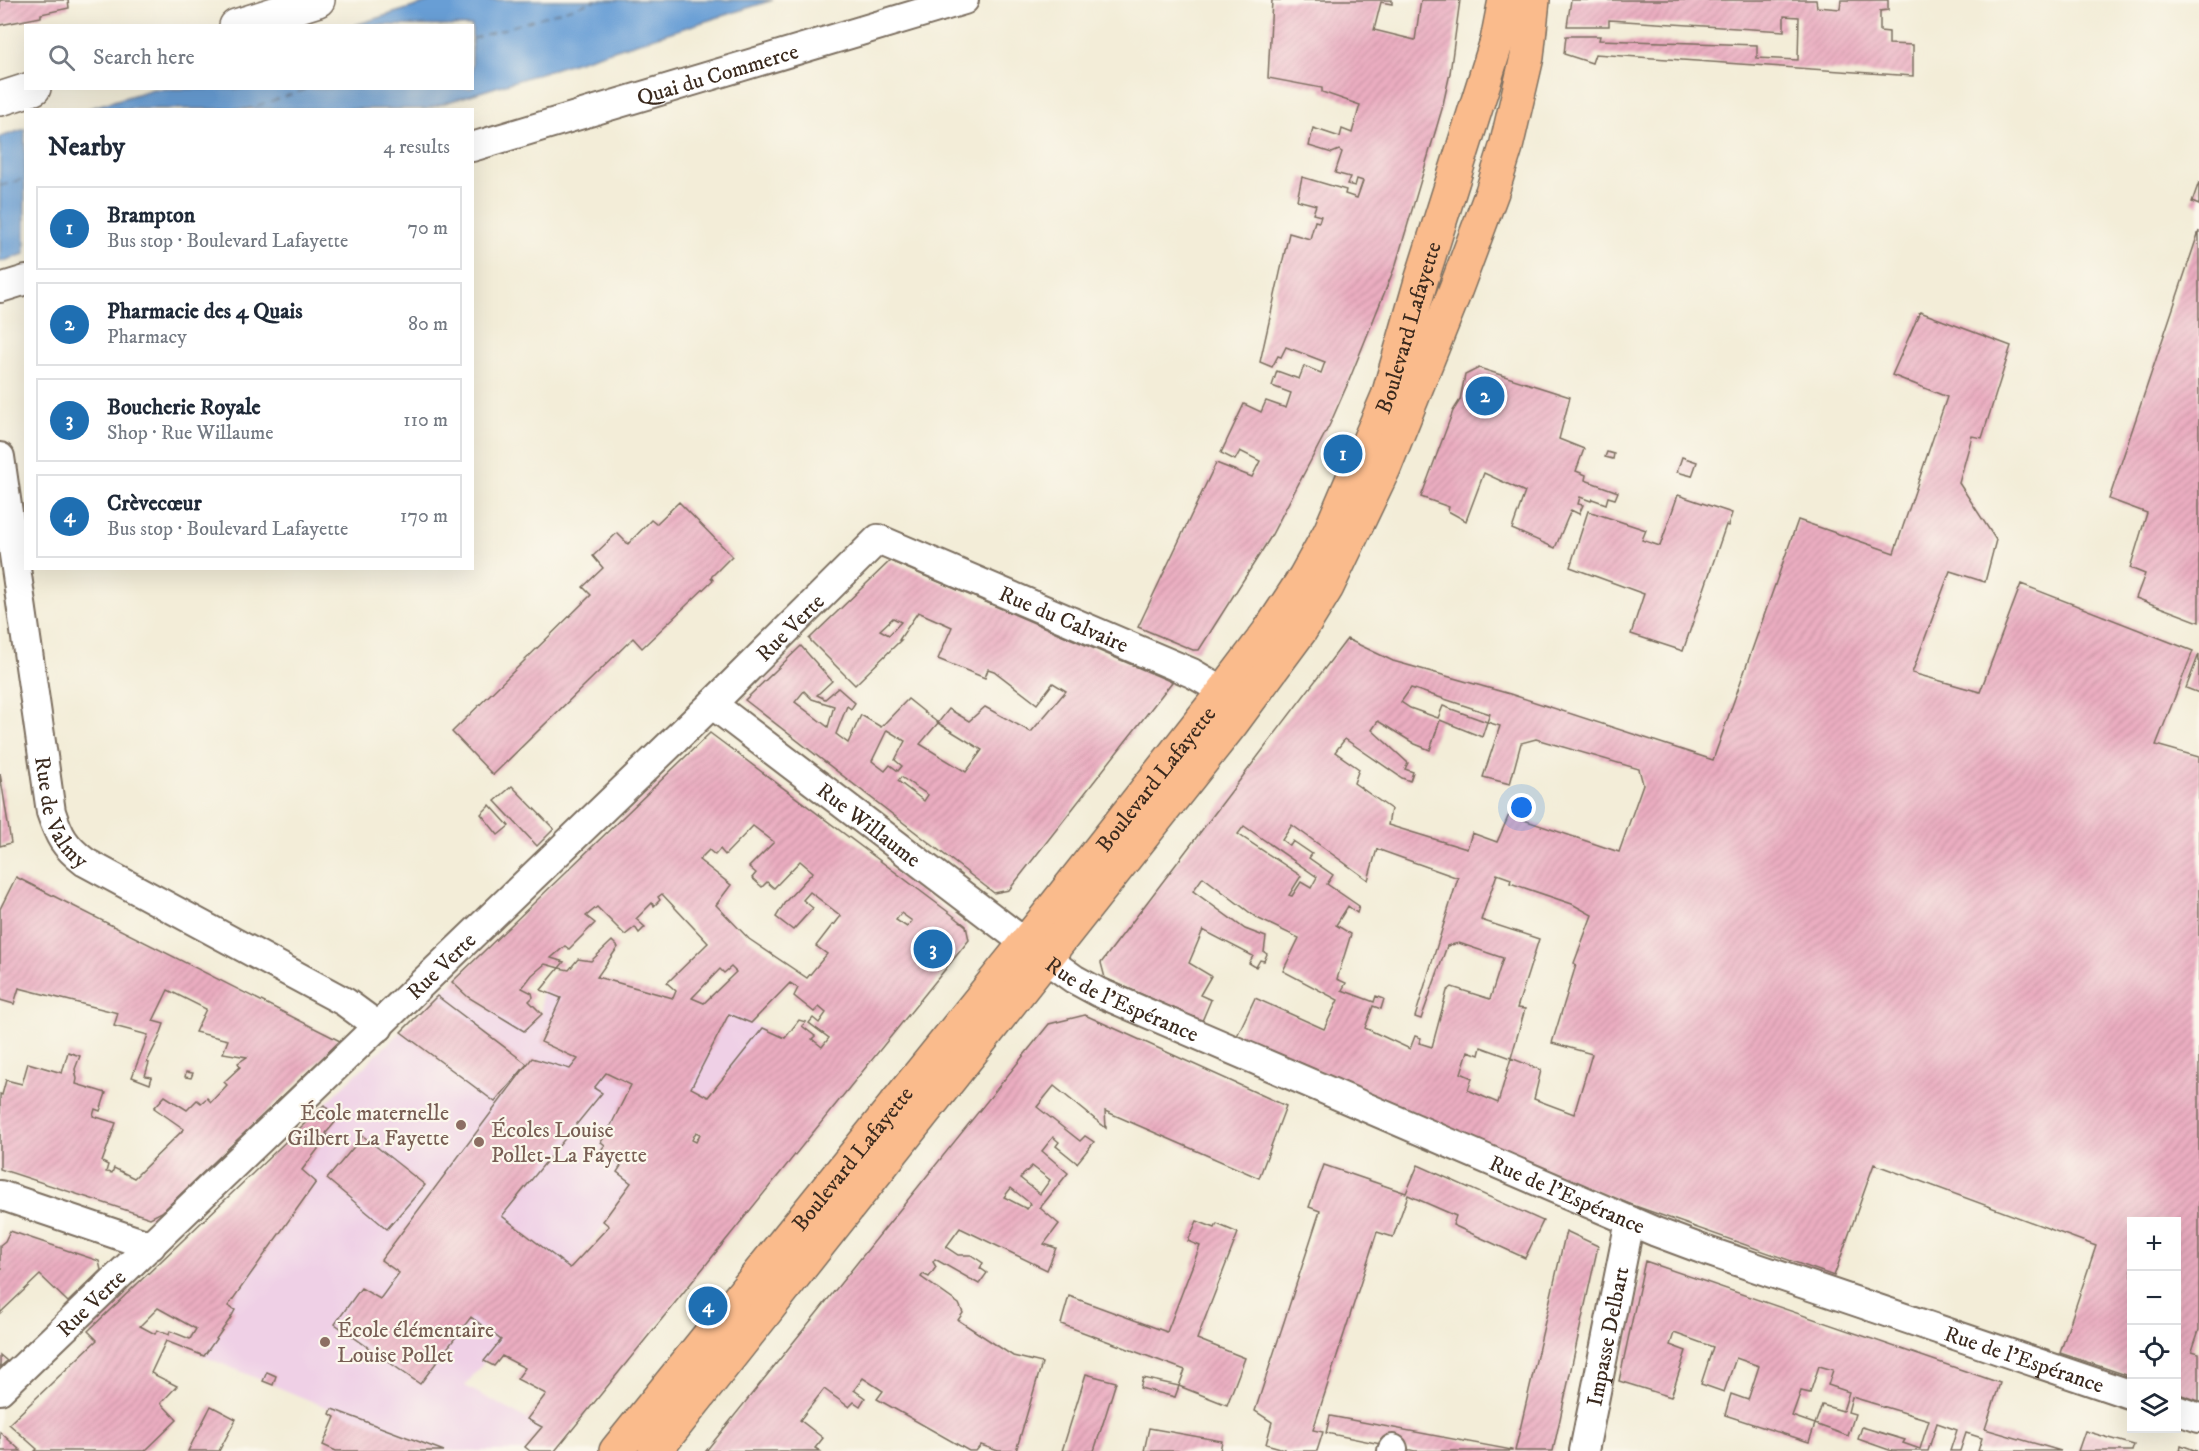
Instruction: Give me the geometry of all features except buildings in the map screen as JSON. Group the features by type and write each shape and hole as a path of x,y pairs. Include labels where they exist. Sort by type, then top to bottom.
{"main road":[{"name":"Boulevard Lafayette","path":"1236,697 1268,633 1305,577 1330,532 1388,396 1421,280 1497,42 1505,0"},
{"name":"Boulevard Lafayette","path":"655,1451 1036,951 1236,697 1300,631 1328,587 1401,428 1455,291 1502,158 1527,57 1533,0"},
{"name":"Boulevard Lafayette","path":"615,1451 1036,951"}],"street":[{"path":"242,24 318,0"},
{"name":"Quai du Commerce","path":"474,146 964,0"},
{"path":"0,99 28,90"},
{"path":"0,288 24,281"},
{"name":"Rue de Valmy","path":"0,457 51,812 56,830 63,843 85,862 345,1002 379,1027"},
{"name":"Rue du Calvaire","path":"878,538 1192,672 1236,697"},
{"name":"Rue Verte","path":"0,1389 712,705 878,538"},
{"name":"Rue Willaume","path":"712,705 1036,951"},
{"name":"Rue de l'Espérance","path":"1036,951 1074,979 1142,1012 1630,1221 1707,1251 2127,1393"},
{"path":"0,1196 151,1246"},
{"name":"Impasse Delbart","path":"1584,1451 1630,1221"},
{"path":"2181,1412 2199,1418"}],"shaded area":[{"name":"Écoles Louise Pollet-La Fayette","path":"559,968 673,998 676,991 763,1028 570,1268 501,1340 465,1386 542,1427 530,1451 444,1451 340,1413 184,1348 206,1317 142,1280 452,982 468,997 524,1031 542,1014 541,990"}],"water":[{"path":"436,0 773,0 429,108 90,108 150,90 474,90 474,24 358,24"},
{"path":"24,129 24,254 0,262 0,137"}],"ferry route":[{"path":"474,38 597,0"},
{"path":"250,108 305,90"},
{"path":"0,186 24,179"}],"place":[{"name":"Pharmacie des 4 Quais","path":"1485,396"},
{"name":"Brampton","path":"1343,454"},
{"name":"Boucherie Royale","path":"933,949"},
{"name":"École maternelle Gilbert La Fayette","path":"461,1125"},
{"name":"Écoles Louise Pollet-La Fayette","path":"479,1142"},
{"name":"Crèvecœur","path":"708,1306"},
{"name":"École élémentaire Louise Pollet","path":"325,1342"}]}
